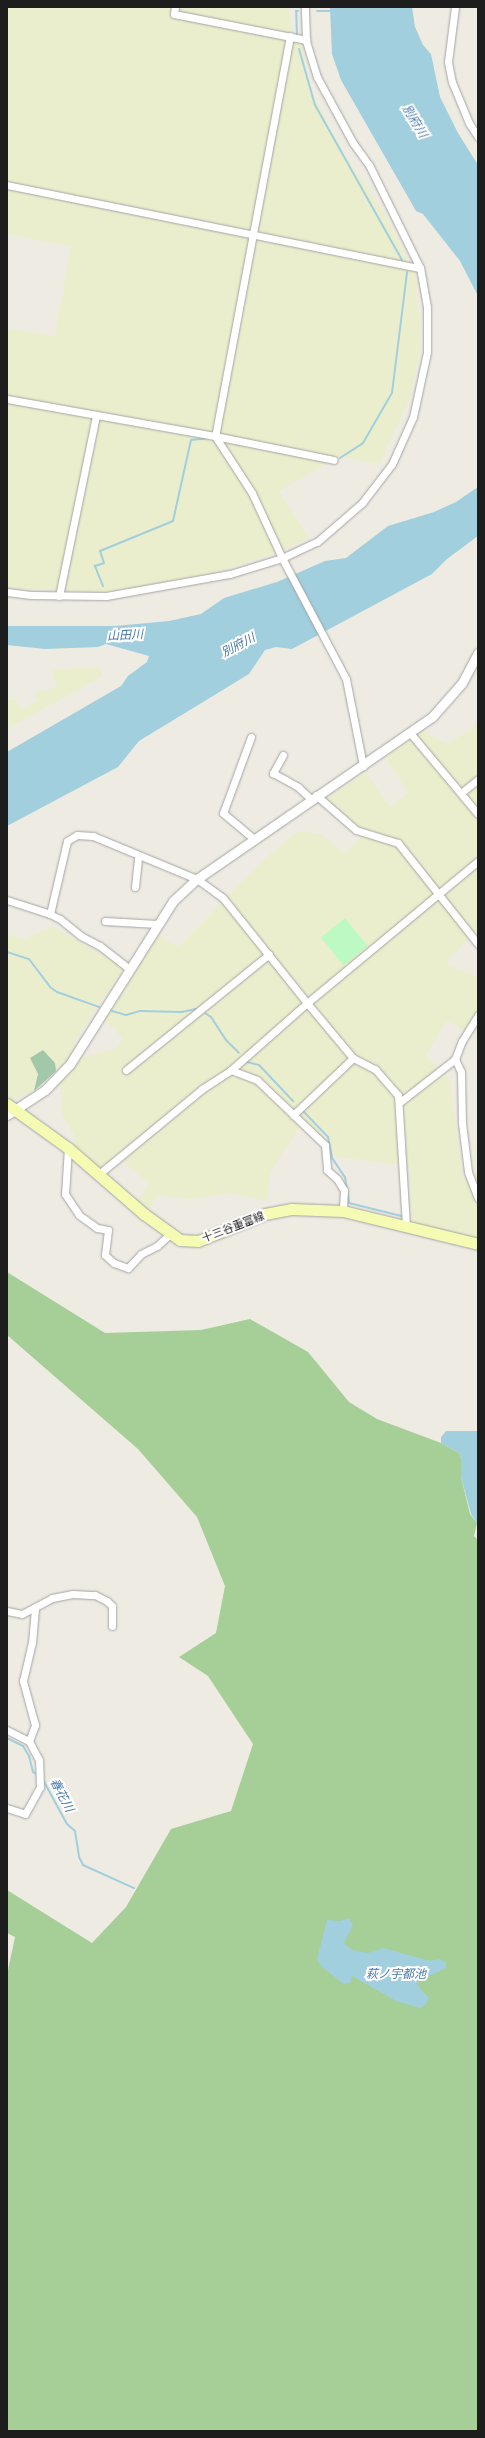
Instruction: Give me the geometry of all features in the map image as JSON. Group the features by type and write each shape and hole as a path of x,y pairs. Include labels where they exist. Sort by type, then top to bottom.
{"main road":[{"name":"十三谷重富線","path":"10,1109 42,1132 68,1148 169,1235 180,1240 198,1241 265,1214 291,1209 343,1211 478,1244"}],"street":[{"path":"175,7 174,14 306,40"},
{"path":"7,592 58,596 106,596 189,583 230,574 282,558 317,542 362,503 392,464 413,417 427,352 427,307 420,268 369,165 328,100 317,77 306,40 305,7"},
{"path":"455,7 448,62 452,82 469,123 478,137"},
{"path":"290,36 254,235 215,436 252,493 282,558 290,570 346,679 363,766"},
{"path":"7,185 420,268"},
{"path":"7,399 215,436 334,460"},
{"path":"58,596 96,416"},
{"path":"10,1109 45,1090 70,1064 157,924 173,901 197,879 254,839 314,797 411,734 448,702 462,683 478,653"},
{"path":"411,734 478,814"},
{"path":"251,737 223,813 254,839"},
{"path":"282,755 273,773 314,797 356,830 398,843 440,893 478,944"},
{"path":"461,793 478,779"},
{"path":"50,914 67,841 77,835 93,836 138,856 197,879 223,898 353,1058 375,1069 398,1095 400,1102 406,1226"},
{"path":"135,887 138,856"},
{"path":"99,1174 202,1089 231,1070 307,1003 478,861"},
{"path":"7,900 50,914 60,919 81,936 100,946 129,969"},
{"path":"105,921 157,924"},
{"path":"126,1070 269,954"},
{"path":"400,1102 455,1059 462,1041 478,1015"},
{"path":"293,1116 353,1058"},
{"path":"455,1059 461,1072 462,1123 468,1172 478,1198"},
{"path":"231,1070 257,1080 325,1145 327,1170 337,1179 344,1190 343,1211"},
{"path":"68,1148 65,1194 78,1215 98,1228 108,1230 105,1255 114,1263 128,1268 141,1254 157,1246 169,1235"},
{"path":"7,1611 22,1614 52,1598 73,1594 95,1595 107,1601 112,1606 112,1626"},
{"path":"29,1741 35,1725 23,1681 32,1643 35,1607"},
{"path":"7,1730 29,1741 39,1760 40,1781 40,1787 25,1814 7,1808"}],"green space":[{"path":"7,7 289,7 294,41 302,43 308,85 343,151 385,214 416,276 421,347 409,401 379,464 341,456 279,491 309,538 276,553 203,577 102,592 7,588 7,328 55,336 71,246 7,234"},
{"path":"99,667 103,676 7,729 7,701 16,699 21,709 37,701 34,693 57,687 52,670"},
{"path":"475,726 478,726 478,935 476,932 445,964 478,977 478,1008 464,1031 447,1020 426,1056 450,1079 463,1181 478,1171 478,1242 412,1223 410,1166 337,1157 305,1119 270,1172 267,1201 232,1193 189,1199 157,1195 147,1213 135,1204 149,1184 116,1155 98,1173 71,1148 75,1136 62,1114 61,1090 55,1063 38,1074 34,1091 11,1100 7,1098 7,934 25,939 53,926 124,968 73,1043 85,1057 115,1049 123,1038 105,1021 159,935 178,947 267,857 298,831 321,834 345,853 363,835 323,802 366,772 390,807 408,792 385,757 423,731 448,744"},
{"path":"345,918 368,946 344,965 321,938"},
{"path":"43,1050 55,1063 56,1071 34,1091 38,1074 30,1058"},
{"path":"7,1272 105,1333 201,1330 250,1319 308,1352 349,1402 377,1419 441,1443 459,1453 461,1458 461,1477 470,1514 477,1523 474,1536 478,1540 478,2431 7,2431 7,1975 15,1937 7,1933 7,1890 92,1943 126,1907 171,1829 231,1811 253,1744 208,1676 179,1657 216,1633 225,1586 197,1517 138,1449 7,1335"}],"water":[{"name":"別府川","path":"330,7 412,7 415,27 423,45 431,54 440,97 458,133 478,165 478,296 460,261 423,214 416,211 341,80 332,54"},
{"path":"478,487 478,536 447,559 432,574 292,649 276,647 265,650 249,674 139,741 118,767 7,826 7,752 121,686 128,676 147,662 149,656 106,644 98,647 45,649 7,645 7,626 115,626 169,621 201,614 224,598 277,582 325,561 346,558 388,526 434,512 456,502"},
{"path":"446,1431 478,1431 478,1535 477,1523 471,1514 461,1477 461,1458 459,1453 441,1443 441,1437"},
{"name":"萩ノ宇都池","path":"349,1918 353,1925 344,1943 352,1950 368,1953 383,1948 430,1961 439,1959 446,1962 446,1968 431,1975 424,1975 418,1980 417,1985 429,1998 426,2004 420,2008 396,2001 352,1976 350,1983 344,1984 323,1968 317,1959 327,1920 340,1921"}],"waterway":[{"path":"297,36 296,11 298,11"},
{"path":"317,11 331,11"},
{"path":"299,49 315,105 402,260"},
{"path":"340,458 363,443 392,393 407,272"},
{"path":"103,586 95,566 104,563 100,551 173,521 191,440 210,438"},
{"path":"7,952 29,959 50,987 57,992 99,1007"},
{"path":"112,1011 126,1015 140,1011 182,1012 196,1009"},
{"path":"205,1013 211,1017 226,1040 239,1053"},
{"path":"247,1062 259,1065 293,1101"},
{"path":"302,1110 328,1137 332,1158 345,1177 349,1203 401,1216"},
{"name":"春花川","path":"7,1738 23,1746 29,1756 33,1772 37,1774"},
{"name":"春花川","path":"42,1778 67,1824 75,1831 79,1857 83,1865 134,1888"}],"water label":[{"name":"山田川","path":"125,635"}]}
